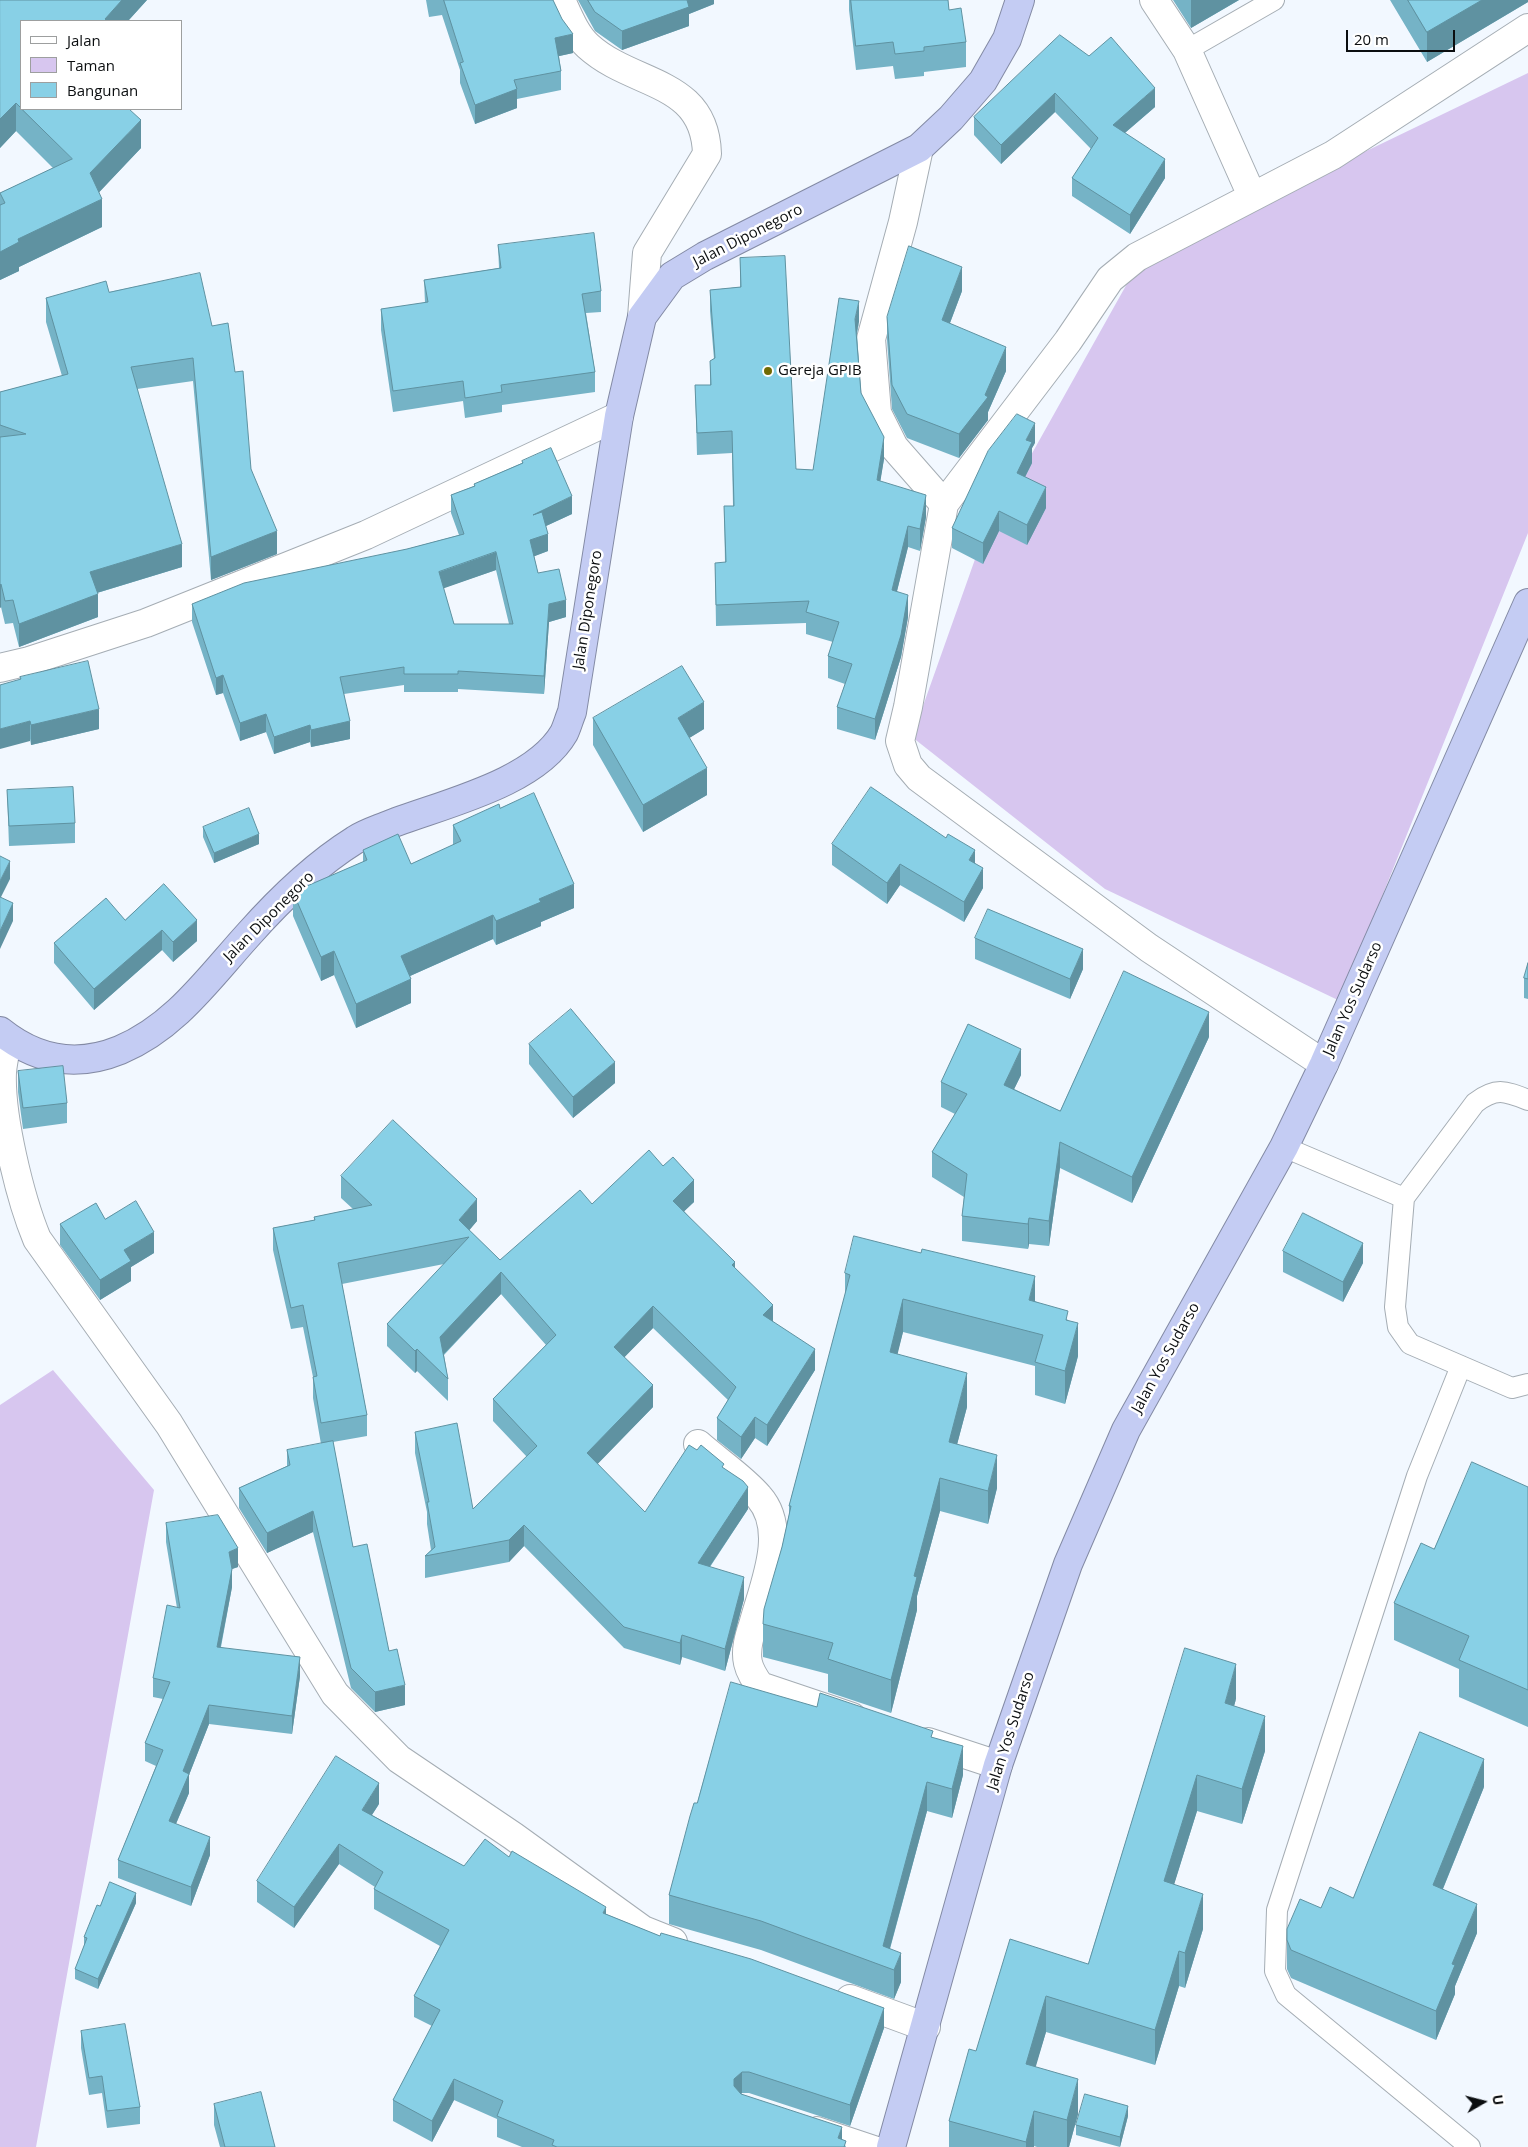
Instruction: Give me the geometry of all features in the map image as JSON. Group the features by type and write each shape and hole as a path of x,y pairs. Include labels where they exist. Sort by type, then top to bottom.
{"highway":[{"name":"Jalan Diponegoro","path":"4,1034 34,1054 58,1060 86,1058 118,1051 147,1036 183,1008 297,884 356,839 410,817 488,790 547,754 564,733 572,712 619,416 642,317 672,276 697,261 919,148 951,118 983,81 1007,39 1020,0"},
{"name":"Jalan Yos Sudarso","path":"890,2147 926,2027 998,1765 1068,1564 1126,1430 1284,1146 1324,1064 1528,603"}],"street":[{"path":"561,0 569,19 586,45 605,59 684,98 697,114 706,138 707,154 647,253 642,317"},
{"path":"1154,0 1187,50 1252,196"},
{"path":"1324,1064 1149,948 919,778 908,765 900,740 908,706 944,504 1068,341 1110,279 1137,257 1333,155 1528,28"},
{"path":"919,148 903,222 871,339 876,413 894,447 944,504"},
{"path":"0,668 30,661 146,623 366,535 619,416"},
{"path":"4,1034 2,1073 5,1116 24,1205 37,1239 170,1424 335,1694 399,1759 514,1836 643,1930 693,1948"},
{"path":"698,1444 760,1497 773,1527 772,1551 747,1646 748,1662 752,1675 760,1686 879,1726"},
{"path":"907,1735 998,1765"},
{"path":"827,1991 926,2027"}],"lane":[{"path":"1187,50 1274,0"},
{"path":"1528,1100 1508,1092 1488,1093 1475,1103 1404,1198 1396,1307 1398,1327 1410,1344 1512,1388 1528,1384"},
{"path":"1284,1146 1404,1198"},
{"path":"1461,1366 1417,1476 1277,1910 1276,1971 1286,1995 1470,2147"},
{"path":"801,2122 876,2147"}],"green space":[{"path":"1528,73 1528,533 1340,1001 1105,889 912,737 979,548 1133,273 1269,198"},
{"path":"53,1370 154,1490 36,2147 0,2147 0,1405"}],"building":[{"path":"0,0 122,0 106,20 20,20 20,107 16,103 0,119"},
{"path":"444,0 553,0 562,19 573,34 555,38 561,71 514,80 517,89 475,105 460,63 463,62"},
{"path":"588,0 687,0 689,7 622,31 595,12"},
{"path":"851,0 948,0 949,10 961,8 966,42 924,47 924,51 895,54 893,42 856,46"},
{"path":"1408,0 1482,0 1427,32"},
{"path":"1060,35 1089,56 1111,37 1155,88 1113,125 1165,159 1130,215 1072,178 1098,138 1055,93 1001,145 974,117"},
{"path":"23,110 130,110 141,120 90,173 102,199 18,239 19,242 0,252 0,205 5,203 0,193 72,159"},
{"path":"594,233 601,291 582,294 595,372 501,385 502,392 465,398 463,381 393,391 381,309 428,302 424,280 501,268 498,245"},
{"path":"909,246 962,267 942,320 1006,347 985,395 988,397 959,434 907,414 892,385 887,317"},
{"path":"785,256 796,469 813,470 839,298 859,301 855,319 861,393 884,437 877,480 926,495 920,529 908,526 892,590 908,595 901,635 875,719 837,707 852,664 828,656 839,622 806,612 809,601 716,605 715,563 726,562 724,506 734,506 732,431 697,433 695,385 711,385 710,361 715,358 710,290 741,287 740,258"},
{"path":"200,273 212,326 228,323 235,372 243,371 251,469 277,531 211,557 193,358 131,367 182,544 90,572 98,594 19,624 13,600 5,601 0,585 0,437 26,434 0,425 0,392 68,374 46,298 106,281 109,292"},
{"path":"1017,414 1035,423 1026,440 1032,442 1017,473 1046,487 1027,525 999,511 983,543 952,528 988,451"},
{"path":"551,448 572,496 533,515 542,512 548,534 530,540 538,573 559,569 566,600 549,604 544,676 458,671 458,674 404,674 404,667 340,677 350,721 311,730 310,725 274,737 266,714 240,723 223,675 216,678 192,604 244,583 407,549 464,534 451,495 475,486 474,484 523,463 522,461","holes":["496,552 513,624 454,624 439,572"]},
{"path":"88,661 99,709 31,725 30,721 0,729 0,685 21,679 20,677"},
{"path":"682,666 704,702 678,718 707,768 643,805 593,718"},
{"path":"73,787 75,823 9,826 7,790"},
{"path":"871,787 946,838 948,834 975,850 969,860 983,868 964,902 900,864 887,883 832,844"},
{"path":"534,793 574,884 539,899 541,902 496,921 493,915 401,956 411,979 356,1004 334,951 321,957 293,892 367,860 363,850 398,834 411,864 461,841 453,825 499,804 500,808"},
{"path":"249,808 259,834 214,853 203,827"},
{"path":"0,856 10,861 0,881"},
{"path":"164,884 197,920 173,942 162,930 94,989 54,943 106,898 125,920"},
{"path":"0,897 13,903 0,931"},
{"path":"988,909 1083,949 1070,979 975,938"},
{"path":"1528,963 1528,979 1524,978"},
{"path":"1124,971 1209,1012 1132,1177 1060,1142 1049,1221 1029,1218 1028,1224 962,1216 967,1174 932,1152 967,1094 941,1082 968,1024 1021,1049 1004,1085 1060,1111"},
{"path":"571,1009 615,1062 573,1097 529,1044"},
{"path":"63,1066 67,1103 23,1108 18,1071"},
{"path":"393,1120 477,1199 459,1220 500,1260 580,1190 592,1204 649,1150 663,1166 673,1157 694,1180 673,1201 735,1262 732,1265 773,1305 763,1315 815,1349 767,1425 755,1417 741,1437 717,1418 736,1387 653,1306 614,1347 653,1385 587,1453 645,1512 689,1445 697,1450 701,1445 724,1464 722,1467 743,1481 748,1487 698,1563 744,1577 725,1649 682,1635 680,1643 624,1627 524,1525 509,1540 425,1556 435,1547 427,1502 429,1502 415,1432 457,1423 473,1509 537,1446 493,1399 556,1335 501,1272 440,1337 448,1379 417,1349 415,1351 387,1324 469,1237 338,1263 367,1415 321,1423 313,1377 317,1376 303,1305 291,1308 273,1228 315,1220 314,1217 372,1205 341,1176"},
{"path":"136,1201 154,1232 124,1250 131,1261 100,1280 60,1224 96,1203 105,1219"},
{"path":"1303,1213 1363,1243 1343,1282 1283,1251"},
{"path":"854,1236 921,1253 922,1249 1035,1276 1029,1300 1068,1311 1066,1320 1078,1323 1065,1371 1035,1362 1043,1335 903,1299 890,1352 967,1373 949,1442 997,1455 988,1491 940,1478 914,1576 917,1577 891,1680 828,1659 833,1643 763,1624 764,1609 782,1547 791,1506 789,1506 850,1275 845,1273"},
{"path":"333,1441 353,1547 367,1544 389,1651 397,1649 405,1685 375,1692 351,1668 313,1511 267,1533 239,1488 290,1465 287,1450"},
{"path":"1472,1462 1528,1487 1528,1690 1459,1660 1469,1636 1394,1603 1421,1543 1434,1549"},
{"path":"218,1515 238,1548 229,1552 232,1569 217,1647 300,1657 292,1716 209,1705 183,1771 189,1774 169,1821 210,1837 191,1887 118,1860 163,1750 145,1743 170,1682 153,1678 167,1605 180,1608 166,1523"},
{"path":"1185,1648 1236,1664 1225,1703 1265,1716 1242,1789 1197,1775 1164,1881 1203,1894 1185,1953 1179,1951 1155,2030 1046,1996 1026,2064 1078,2079 1067,2120 1034,2111 1026,2142 949,2121 969,2049 976,2051 1010,1939 1088,1964"},
{"path":"731,1682 817,1707 820,1693 933,1731 931,1737 963,1746 952,1789 927,1782 883,1946 901,1953 894,1970 761,1921 669,1895 690,1816 694,1803 697,1803"},
{"path":"1420,1732 1484,1759 1433,1885 1477,1904 1452,1964 1455,1965 1436,2011 1291,1950 1287,1940 1287,1929 1300,1899 1321,1908 1330,1887 1353,1898"},
{"path":"336,1756 379,1783 362,1810 464,1866 485,1839 509,1857 512,1851 606,1907 603,1913 660,1936 661,1933 751,1959 884,2008 850,2105 749,2072 742,2072 734,2079 734,2086 741,2094 842,2127 838,2138 846,2141 844,2147 557,2147 552,2145 554,2140 497,2116 503,2101 454,2079 432,2121 393,2100 440,2010 414,1996 449,1930 374,1889 383,1872 339,1844 294,1907 257,1881"},
{"path":"110,1882 136,1893 98,1979 75,1969 87,1938 84,1937 97,1905 100,1906"},
{"path":"125,2024 140,2107 107,2111 102,2076 89,2078 81,2031"},
{"path":"261,2092 275,2147 225,2147 214,2104"},
{"path":"1085,2094 1128,2106 1120,2137 1076,2125"}],"place":[{"name":"Gereja GPIB","path":"768,371"}]}
